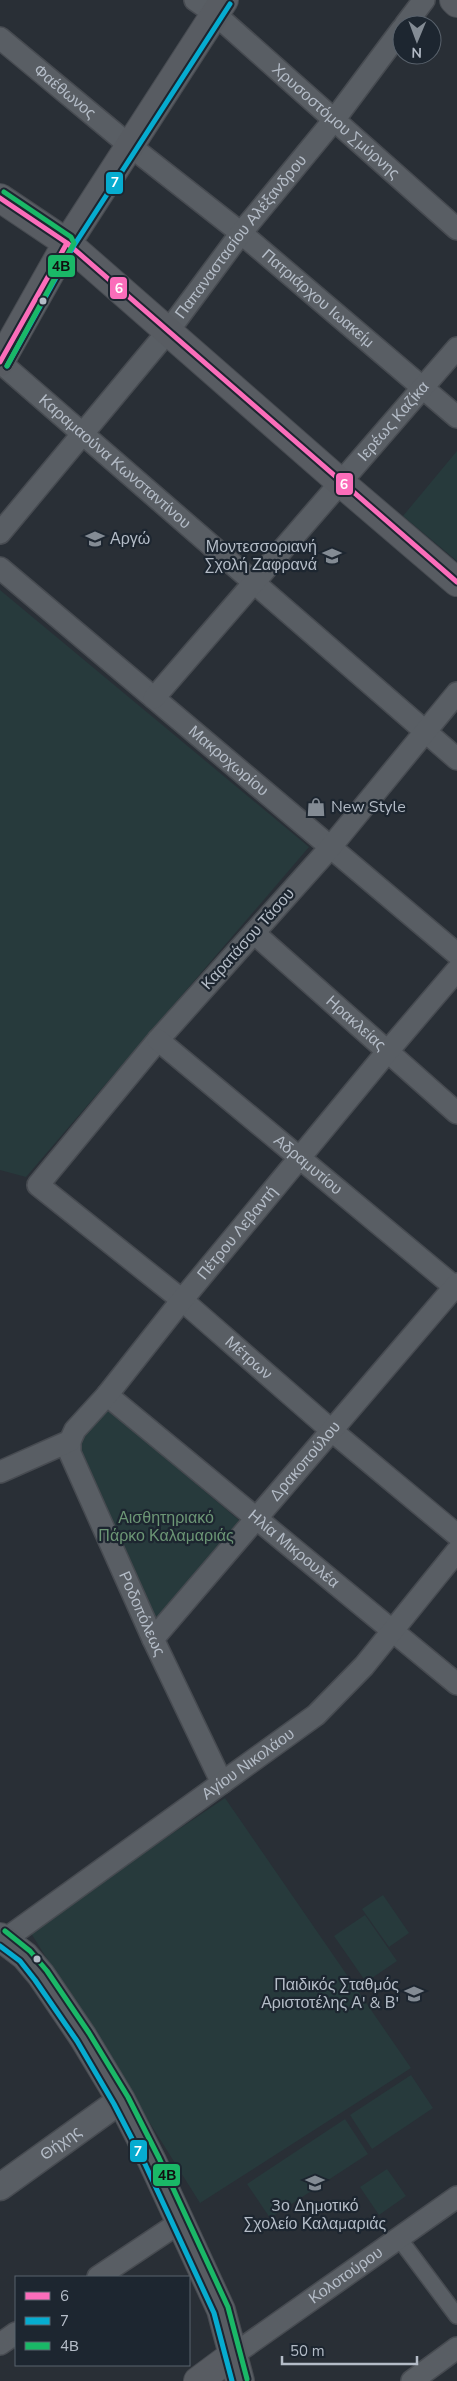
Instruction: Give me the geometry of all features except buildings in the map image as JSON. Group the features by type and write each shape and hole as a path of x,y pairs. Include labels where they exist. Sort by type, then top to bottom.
{"main road":[{"path":"454,0 457,3"},
{"path":"0,362 67,243 211,5"},
{"path":"0,198 67,243 457,582"},
{"path":"2,1940 25,1956 41,1975 83,2037 121,2100 152,2161 179,2223 221,2310 232,2368 240,2381"},
{"path":"198,2381 232,2368"}],"street":[{"path":"413,15 424,0"},
{"name":"Χρυσοστόμου Σμύρνης","path":"211,5 334,120 457,230"},
{"name":"Φαέθωνος","path":"0,38 128,145"},
{"name":"Παπαναστασίου Αλέξανδρου","path":"0,533 84,435 169,330 241,233 334,120 392,42"},
{"name":"Πατριάρχου Ιωακείμ","path":"128,145 241,233 457,417"},
{"name":"Ιερέως Καζίκα","path":"154,698 252,582 423,390 457,348"},
{"name":"Καραμαούνα Κωνσταντίνου","path":"0,362 457,759"},
{"name":"Μακροχωρίου","path":"0,568 457,954"},
{"name":"Καρατάσου Τάσου","path":"38,1185 158,1040 330,848 457,692"},
{"name":"Ηρακλείας","path":"254,933 457,1113"},
{"name":"Πέτρου Λεβαντή","path":"70,1441 75,1430 107,1395 182,1300 386,1052 457,970"},
{"name":"Αδραμυτίου","path":"158,1040 456,1287"},
{"name":"Μέτρων","path":"38,1185 182,1300 331,1430 457,1535"},
{"name":"Δρακοπούλου","path":"153,1639 456,1287"},
{"name":"Ηλία Μικρουλέα","path":"107,1395 255,1520 457,1684"},
{"path":"0,1472 70,1441"},
{"name":"Ροδοπόλεως","path":"70,1441 70,1453 153,1639 222,1783"},
{"name":"Αγίου Νικολάου","path":"2,1940 316,1715 364,1666 457,1551"},
{"name":"Θήχης","path":"0,2186 121,2100"},
{"name":"Κολοτούρου","path":"232,2368 398,2237 457,2197"},
{"path":"100,2276 179,2223"},
{"path":"398,2237 457,2316"},
{"path":"0,2344 15,2334"},
{"path":"412,2381 457,2348"}],"green space":[{"path":"457,451 457,561 403,516"},
{"path":"0,590 309,847 26,1177 0,1170"},
{"name":"Αισθητηριακό Πάρκο Καλαμαριάς","path":"104,1406 240,1521 152,1624 76,1442"},
{"path":"225,1798 411,2068 200,2203 29,1930"},
{"path":"383,1895 409,1933 389,1947 362,1909"},
{"path":"365,1915 397,1961 366,1982 334,1936"},
{"path":"411,2075 433,2108 372,2149 350,2115"},
{"path":"345,2119 368,2154 270,2218 247,2184"},
{"path":"387,2169 406,2196 379,2215 360,2187"}],"transit line":[{"name":"7","path":"7,366 73,247 230,4"},
{"name":"4Β","path":"4,192 71,237 74,243 7,366"},
{"name":"6","path":"0,198 67,243 457,582"},
{"name":"6","path":"0,362 67,243"},
{"name":"4Β","path":"5,1931 30,1951 47,1971 89,2033 128,2097 159,2158 228,2307 247,2379"},
{"name":"7","path":"0,1946 20,1961 35,1980 77,2041 114,2104 145,2164 214,2313 232,2381"}],"place":[{"name":"Αργώ","path":"95,539"},
{"name":"Μοντεσσοριανή Σχολή Ζαφρανά","path":"332,556"},
{"name":"New Style","path":"316,807"},
{"name":"Παιδικός Σταθμός Αριστοτέλης Α' & Β'","path":"414,1994"},
{"name":"3ο Δημοτικό Σχολείο Καλαμαριάς","path":"315,2183"}]}
